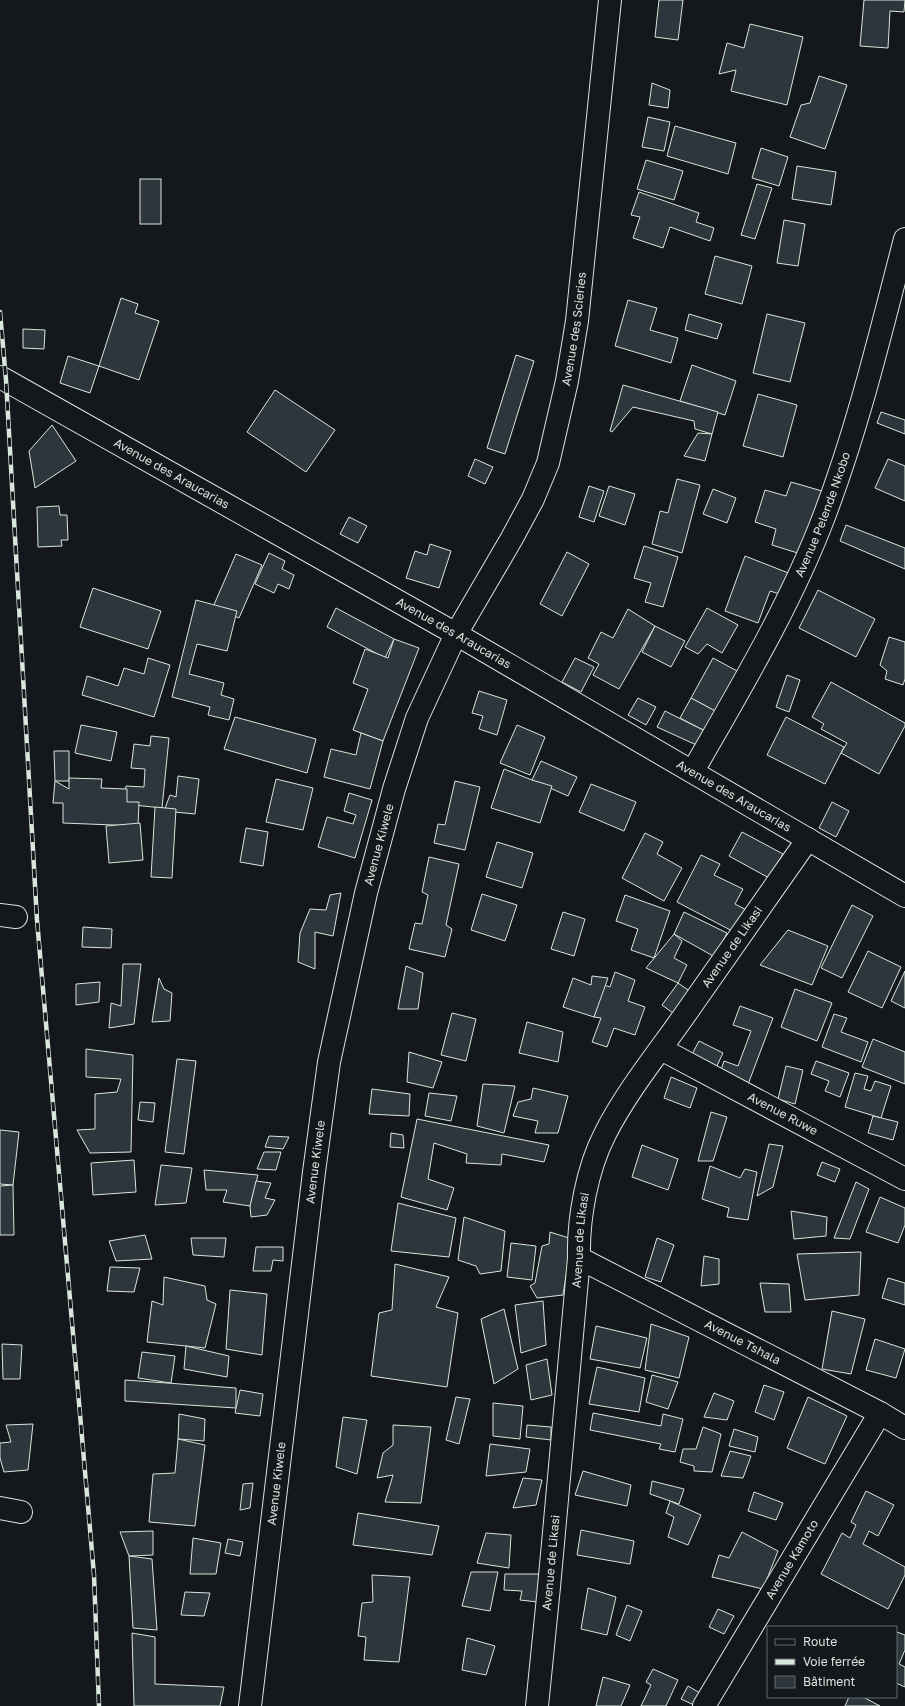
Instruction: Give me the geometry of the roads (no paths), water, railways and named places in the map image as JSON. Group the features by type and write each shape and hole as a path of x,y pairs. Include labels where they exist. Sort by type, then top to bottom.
{"street":[{"name":"Avenue des Scieries","path":"456,634 498,563 532,498 548,462 557,426 567,382 577,321 610,0"},
{"name":"Avenue Pelende Nkobo","path":"693,771 784,610 825,514 857,423 905,238"},
{"name":"Avenue des Araucarias","path":"0,377 456,634 905,896"},
{"name":"Avenue Kiwele","path":"250,1706 314,1172 329,1062 366,893 394,789 417,718 456,634"},
{"name":"Avenue de Likasi","path":"537,1706 579,1258 578,1241 587,1186 604,1135 625,1098 662,1049 808,839"},
{"name":"Avenue Ruwe","path":"662,1049 905,1179"},
{"name":"Avenue Tshala","path":"579,1258 880,1413 905,1428"},
{"name":"Avenue Kamoto","path":"704,1706 880,1413"},
{"path":"0,1508 21,1512"}],"railway":[{"path":"0,312 6,380 37,920 94,1575 99,1706"}]}
